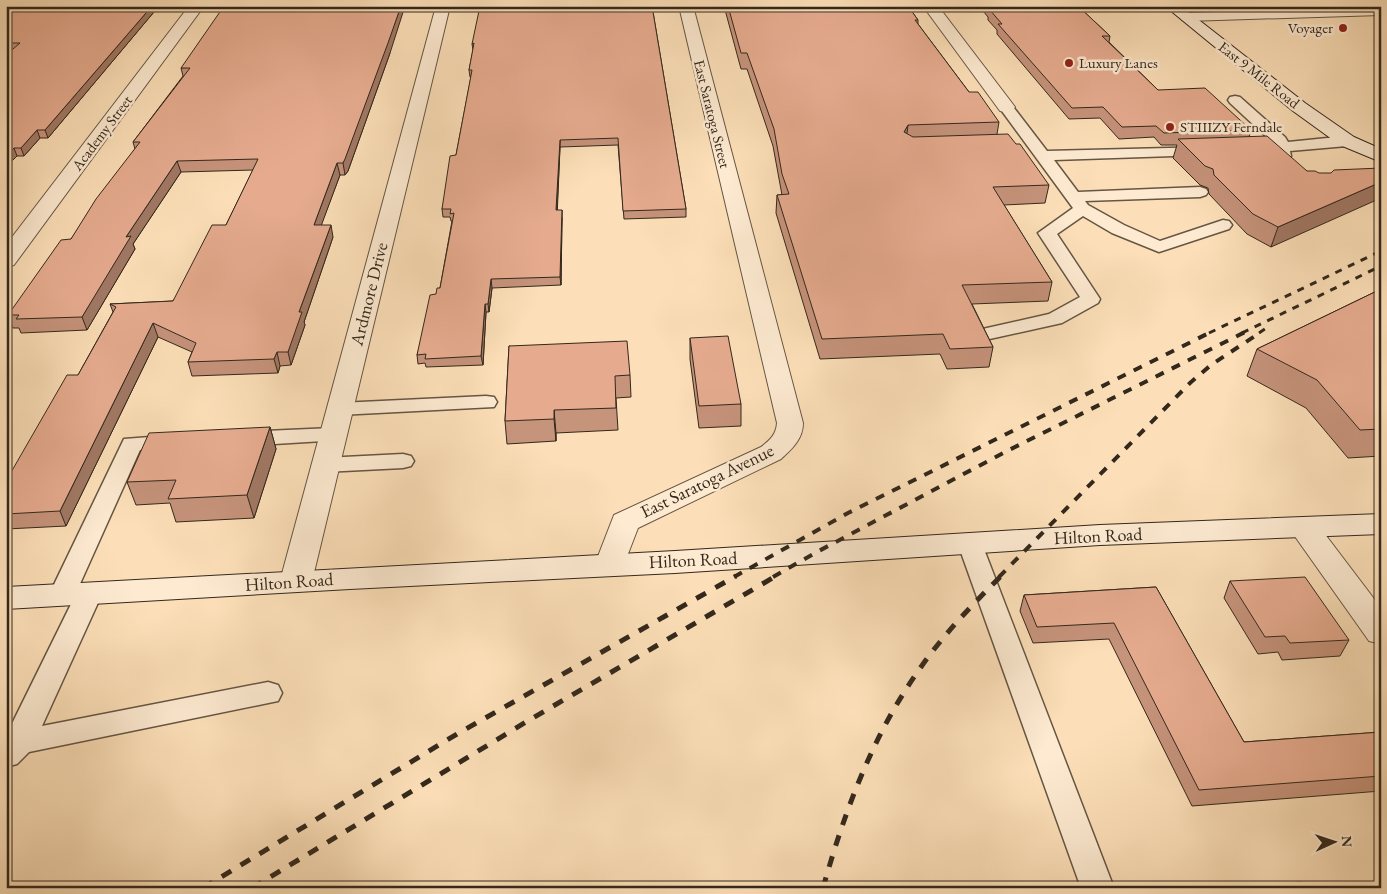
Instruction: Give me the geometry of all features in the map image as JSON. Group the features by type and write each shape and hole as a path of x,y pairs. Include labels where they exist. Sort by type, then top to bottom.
{"street":[{"name":"Academy Street","path":"6,260 197,6"},
{"name":"Ardmore Drive","path":"296,581 338,409 443,6"},
{"name":"East Saratoga Street","path":"686,6 739,221"},
{"path":"930,6 1006,107"},
{"path":"1180,12 1359,9 1381,11"},
{"name":"East 9 Mile Road","path":"1180,12 1264,80 1347,141 1350,153 1377,164"},
{"name":"East Saratoga Avenue","path":"610,564 625,522 771,453 790,434 790,423 739,221"},
{"name":"Hilton Road","path":"6,598 970,544 1100,535 1381,524"},
{"path":"1304,528 1381,632"}],"lane":[{"path":"1234,100 1280,140 1282,155 1297,168"},
{"path":"1006,107 1078,203 1118,229 1159,247 1223,225"},
{"path":"1234,149 1281,145 1309,146 1347,141"},
{"path":"1014,144 1038,149 1215,150"},
{"path":"985,334 1054,319 1091,298 1047,233 1078,203 1200,192"},
{"path":"338,409 486,402"},
{"path":"13,748 75,594 132,444 332,435"},
{"path":"324,466 403,462"},
{"path":"970,544 1098,888"},
{"path":"13,748 268,693"}],"building":[{"path":"6,6 152,6 45,130 37,130 21,148 14,148 6,156 6,55 20,43 6,43"},
{"path":"224,6 401,6 345,159 343,163 337,163 314,225 331,225 299,312 302,312 288,352 277,352 274,359 188,362 196,343 153,323 60,511 6,514 6,481 67,375 78,375 116,307 110,304 173,301 212,225 226,225 258,159 177,161 126,237 131,236 82,317 16,319 19,315 8,315 61,240 71,239 96,199 140,142 133,142 190,68 181,68"},
{"path":"480,6 652,6 686,209 623,211 618,138 560,140 556,210 562,210 560,277 491,279 488,304 485,304 481,356 425,359 426,354 417,355 430,295 436,294 437,288 440,288 454,213 450,214 451,209 442,209 450,156 456,155 472,70 469,70 474,43 472,44"},
{"path":"728,6 908,6 918,20 915,20 969,92 978,92 999,122 908,125 904,132 913,137 1008,134 1016,144 1020,144 1049,185 993,187 1052,282 962,285 993,347 950,349 943,334 822,339 777,195 789,194 782,174 774,129 747,53 741,53"},
{"path":"989,6 1078,6 1110,36 1102,36 1158,90 1205,88 1251,130 1164,133 1156,126 1122,127 1103,107 1072,108 998,24 1002,24 989,9 992,9"},
{"path":"1267,136 1307,171 1331,173 1334,170 1381,168 1381,182 1278,227 1253,214 1214,175 1213,169 1205,166 1178,139"},
{"path":"1381,289 1381,429 1360,430 1317,380 1257,349"},
{"path":"728,336 741,404 699,406 690,338"},
{"path":"627,341 630,375 615,376 616,408 554,410 554,419 505,421 509,346"},
{"path":"270,427 247,495 168,499 176,480 127,482 149,433"},
{"path":"1305,577 1349,640 1290,643 1285,636 1265,637 1230,581"},
{"path":"1156,587 1244,742 1381,732 1381,776 1199,790 1114,623 1037,627 1024,595"},
{"path":"1301,882 1304,888 1241,888 1241,887"}],"railway":[{"path":"1209,333 1381,251"},
{"path":"1242,333 1381,266"},
{"path":"1259,333 1265,329"},
{"path":"734,577 848,513 1211,332"},
{"path":"773,577 1007,451 1245,332"},
{"path":"999,577 1190,383 1211,365 1261,332"},
{"path":"203,888 457,734 736,576"},
{"path":"252,888 531,719 776,576"},
{"path":"823,888 851,801 862,773 889,719 921,667 939,643 1001,576"}],"place":[{"name":"Voyager","path":"1343,28"},
{"name":"Luxury Lanes","path":"1069,63"},
{"name":"STIIIZY Ferndale","path":"1170,127"}]}
